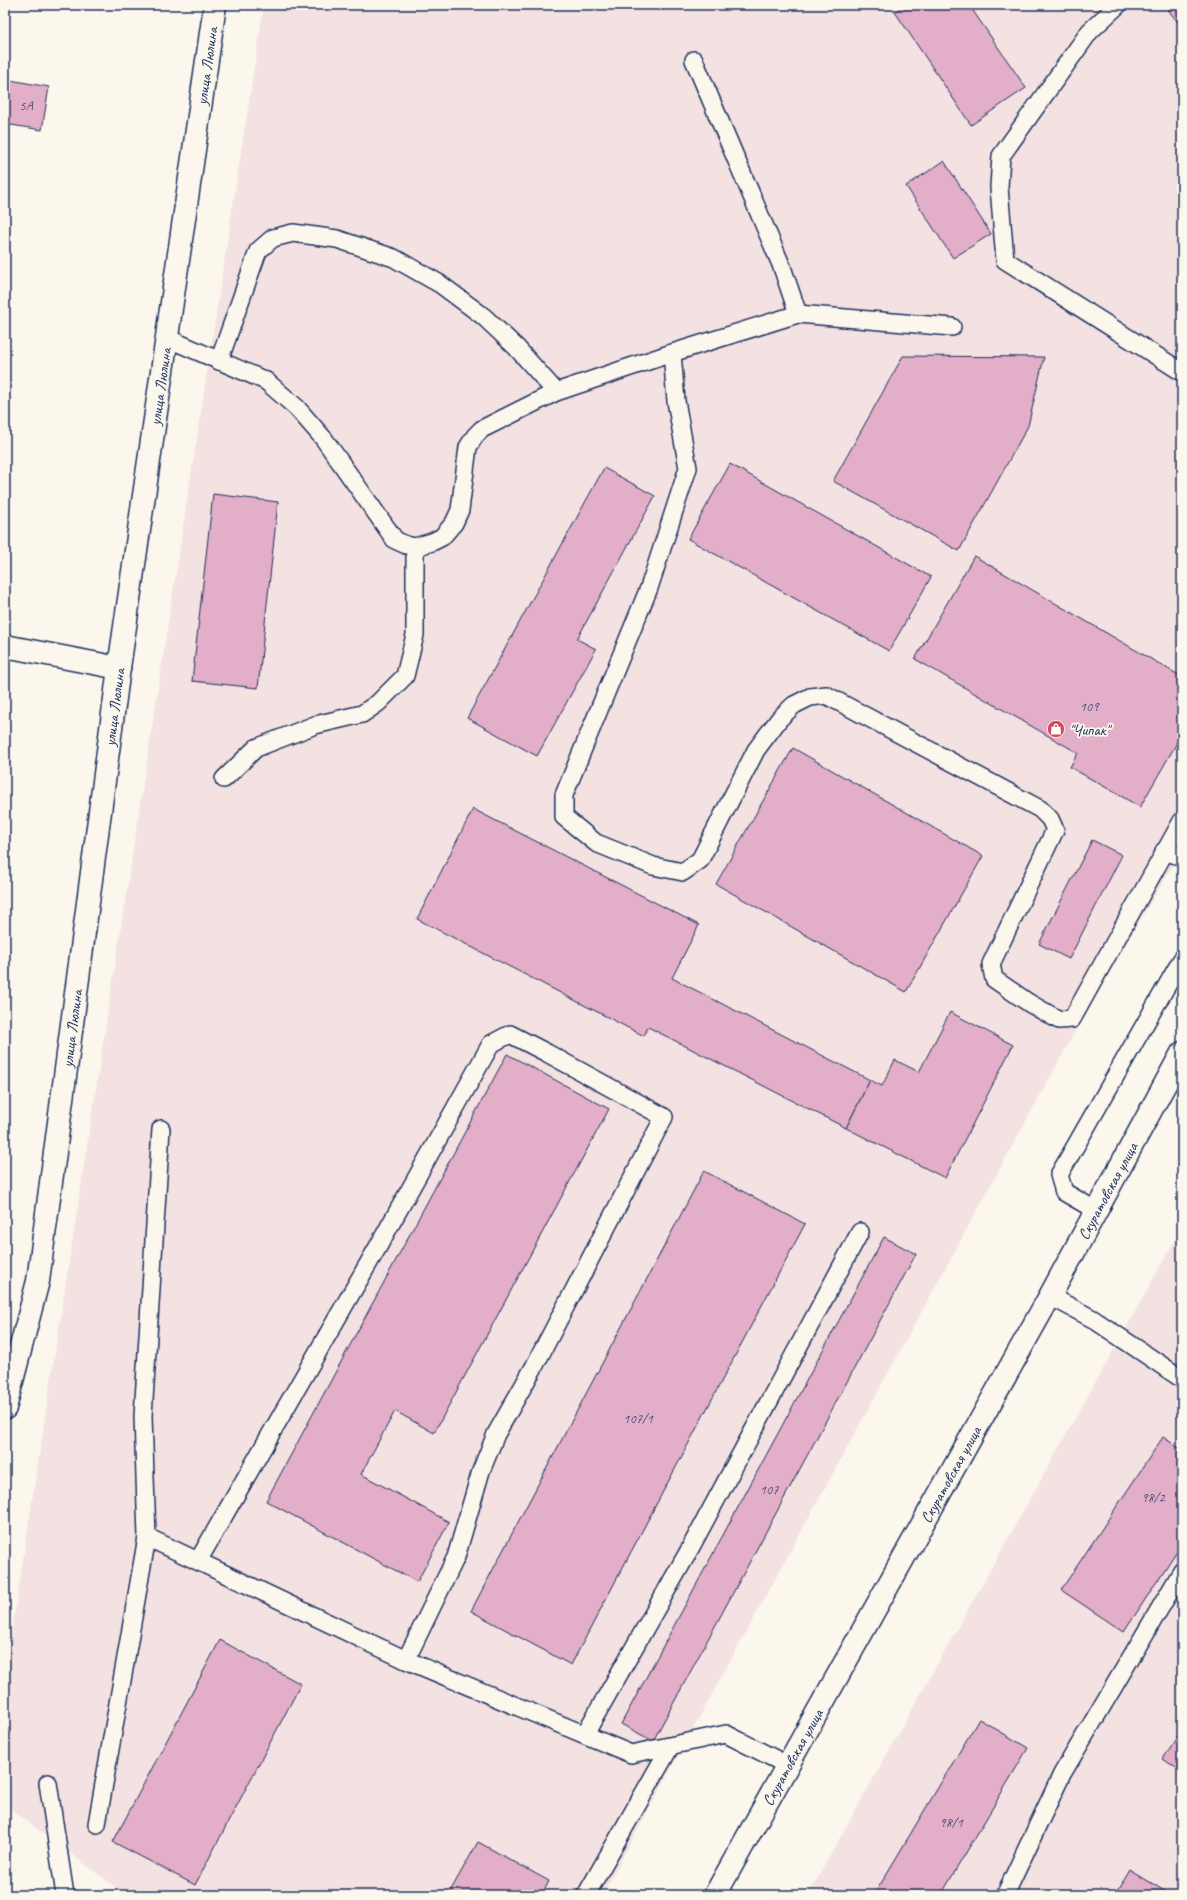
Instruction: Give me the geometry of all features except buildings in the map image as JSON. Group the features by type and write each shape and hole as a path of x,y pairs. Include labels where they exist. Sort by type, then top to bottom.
{"street":[{"name":"улица Люлина","path":"5,1408 38,1281 119,668 215,5"},
{"path":"5,646 119,668"},
{"name":"Скуратовская улица","path":"716,1895 1097,1212 1182,1053"}],"lane":[{"path":"1118,5 1090,31 1001,156 999,187 1005,260 1182,372"},
{"path":"694,60 782,267 798,314"},
{"path":"219,361 258,251 274,238 293,233 337,239 394,258 440,284 483,316 516,347 556,392"},
{"path":"167,338 266,381 297,408 324,439 395,540 415,547 442,537 454,523 460,510 468,447 475,436 482,430 556,392 672,353 798,314 952,327"},
{"path":"672,353 676,401 688,468 649,588 564,795 564,817 596,843 654,866 683,872 700,860 756,750 780,718 794,705 810,697 826,695 1040,809 1050,819 1055,830 991,964 994,979 1029,1003 1059,1020 1072,1019 1182,821"},
{"path":"224,779 256,748 315,725 362,714 378,703 406,676 415,635 415,547"},
{"path":"1164,851 1182,857"},
{"path":"1097,1212 1064,1192 1058,1175 1182,959"},
{"path":"198,1561 375,1252 491,1044 510,1034 664,1117 534,1367 496,1434 481,1472 456,1557 406,1660"},
{"path":"97,1824 147,1537 143,1416 161,1129"},
{"path":"585,1734 686,1556 860,1232"},
{"path":"1050,1296 1093,1319 1182,1379"},
{"path":"147,1537 406,1660 631,1754 726,1734 789,1766"},
{"path":"1005,1895 1062,1774 1182,1572"},
{"path":"586,1895 670,1747"},
{"path":"48,1783 65,1895"}],"shaded area":[{"path":"264,5 1182,5 1182,850 1095,995 602,1895 126,1895 5,1805 5,1676"},
{"path":"1182,1228 1182,1895 808,1895"}],"place":[{"name":"\"Чипак\"","path":"1056,729"}]}
